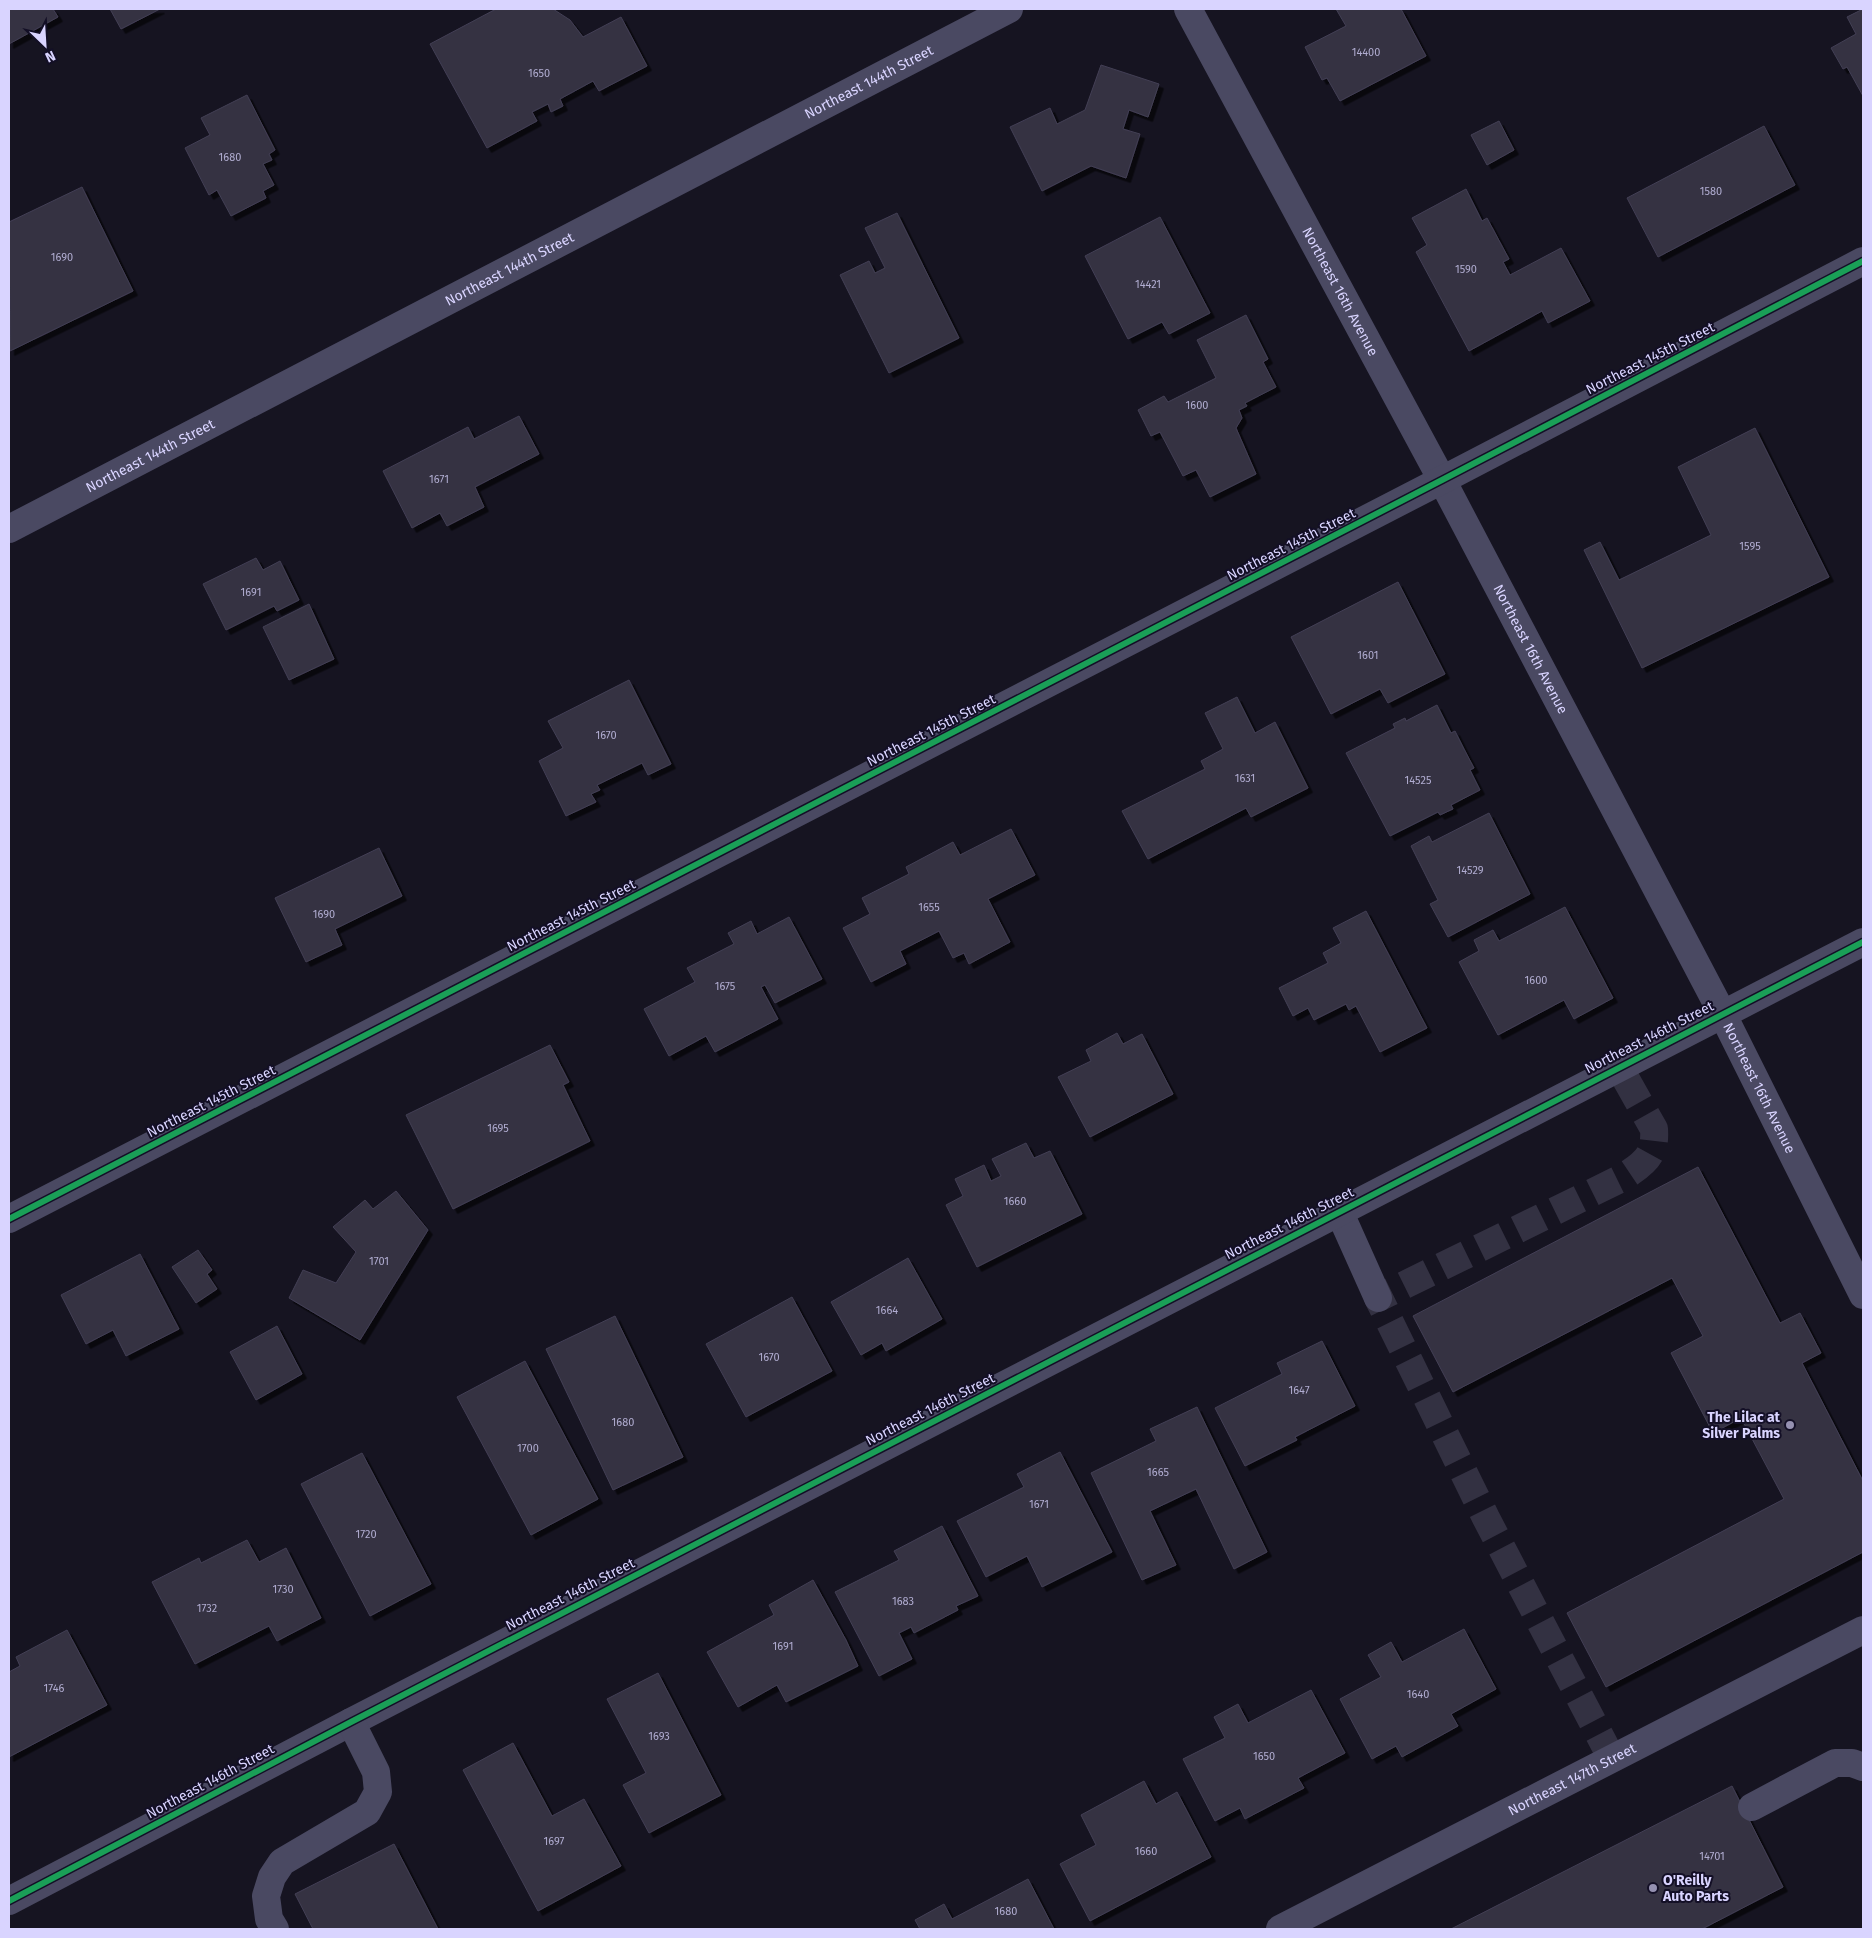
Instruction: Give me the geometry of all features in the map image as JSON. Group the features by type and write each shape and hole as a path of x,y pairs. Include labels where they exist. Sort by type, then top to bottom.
{"street":[{"name":"Northeast 144th Street","path":"9,529 1009,9"},
{"name":"Northeast 16th Avenue","path":"1188,9 1442,480 1722,1013 1863,1294"},
{"name":"Northeast 145th Street","path":"9,1219 1863,261"},
{"name":"Northeast 146th Street","path":"9,1901 351,1722 1722,1013 1863,942"},
{"path":"1339,1211 1378,1298"},
{"name":"Northeast 147th Street","path":"1291,1927 1863,1630"},
{"path":"275,1929 269,1919 266,1896 272,1877 282,1862 367,1812 378,1792 376,1772 351,1722"},
{"path":"1752,1807 1835,1763 1852,1763 1863,1767"}],"building":[{"path":"9,9 53,9 58,17 9,44"},
{"path":"110,9 160,9 121,29"},
{"path":"496,9 553,9 570,20 583,37 621,17 647,66 599,91 593,81 560,99 563,106 551,112 548,104 532,112 537,121 487,148 430,44"},
{"path":"1336,9 1401,9 1426,56 1340,101 1327,78 1322,80 1305,47 1346,26"},
{"path":"1863,9 1863,96 1847,67 1843,69 1831,48 1856,34 1847,17"},
{"path":"1101,65 1159,84 1148,117 1129,110 1123,129 1140,134 1126,178 1091,166 1042,191 1010,127 1050,108 1057,124 1085,110"},
{"path":"247,95 275,150 269,154 272,160 263,164 274,185 263,191 266,198 231,216 217,190 209,195 185,148 210,135 201,118"},
{"path":"1499,121 1514,150 1487,165 1471,135"},
{"path":"1764,126 1795,185 1658,257 1627,198"},
{"path":"82,187 133,291 10,351 9,222"},
{"path":"1466,189 1482,221 1487,218 1509,259 1503,262 1510,275 1561,248 1590,301 1548,323 1542,311 1469,351 1416,252 1427,245 1412,218"},
{"path":"897,213 959,338 889,373 840,275 869,261 875,273 885,268 865,228"},
{"path":"1160,217 1210,313 1169,334 1162,322 1128,339 1085,256"},
{"path":"1246,315 1268,359 1263,362 1276,387 1245,403 1247,406 1239,410 1242,418 1236,428 1256,474 1210,497 1196,470 1183,476 1160,432 1151,436 1138,410 1164,396 1168,402 1216,378 1197,340"},
{"path":"519,416 539,454 475,487 484,507 447,526 440,513 412,528 383,471 468,427 474,439"},
{"path":"1755,428 1829,577 1642,668 1584,550 1600,542 1619,580 1711,535 1678,467"},
{"path":"256,558 263,570 280,561 299,600 277,611 274,606 226,630 203,584"},
{"path":"1398,582 1445,674 1388,703 1380,689 1331,714 1291,637"},
{"path":"309,604 334,659 289,680 263,627"},
{"path":"629,680 671,764 648,775 642,763 597,785 600,790 591,794 596,802 566,816 539,761 563,748 548,721"},
{"path":"1237,697 1255,733 1275,722 1308,788 1251,817 1246,808 1148,859 1122,811 1205,769 1201,761 1223,749 1205,713"},
{"path":"1437,705 1451,733 1455,731 1474,768 1470,770 1480,790 1451,805 1453,809 1440,815 1438,812 1390,836 1346,753 1395,728 1393,724 1405,718 1406,721"},
{"path":"1489,813 1530,894 1448,937 1430,904 1438,900 1411,846 1429,836 1432,842"},
{"path":"1011,829 1035,875 988,899 1010,942 969,964 964,953 953,958 939,931 900,951 906,964 871,982 843,928 870,914 862,898 909,874 906,867 953,842 960,855"},
{"path":"379,848 402,896 335,929 342,945 306,962 275,898"},
{"path":"1565,907 1613,998 1574,1019 1564,1000 1498,1035 1459,962 1479,951 1474,940 1493,930 1499,941"},
{"path":"1366,911 1427,1028 1380,1052 1356,1006 1349,1010 1346,1004 1314,1020 1308,1008 1293,1016 1279,988 1328,963 1323,953 1341,943 1333,928"},
{"path":"789,917 822,979 775,1003 765,985 761,987 778,1019 715,1052 706,1036 669,1056 644,1009 695,982 687,968 734,944 728,933 751,921 757,934"},
{"path":"1117,1033 1123,1044 1142,1034 1173,1094 1090,1137 1058,1077 1091,1061 1086,1050"},
{"path":"550,1045 569,1082 563,1085 590,1141 453,1209 406,1115"},
{"path":"1026,1143 1034,1158 1050,1151 1082,1214 977,1267 946,1205 963,1196 955,1179 984,1165 991,1181 1001,1176 992,1159"},
{"name":"The Lilac at Silver Palms","path":"1698,1167 1780,1323 1800,1313 1821,1353 1802,1363 1863,1481 1863,1552 1606,1687 1567,1613 1784,1499 1741,1418 1713,1433 1671,1353 1703,1336 1672,1278 1453,1392 1413,1316"},
{"path":"396,1191 428,1230 360,1340 289,1298 303,1270 336,1283 356,1252 333,1227 365,1200 373,1209"},
{"path":"198,1250 212,1270 207,1274 217,1289 196,1303 172,1267"},
{"path":"140,1254 179,1329 126,1356 113,1330 86,1344 61,1295"},
{"path":"908,1258 942,1319 886,1351 882,1343 861,1355 831,1302"},
{"path":"792,1297 832,1371 746,1417 706,1344"},
{"path":"615,1316 683,1457 613,1490 546,1349"},
{"path":"277,1326 302,1374 256,1400 230,1352"},
{"path":"1322,1341 1355,1406 1295,1437 1297,1440 1245,1466 1215,1408 1282,1374 1277,1363"},
{"path":"525,1361 598,1499 531,1535 457,1397"},
{"path":"1197,1407 1267,1552 1234,1569 1196,1489 1150,1511 1176,1565 1142,1580 1091,1473 1156,1441 1150,1429"},
{"path":"1060,1452 1112,1552 1042,1587 1027,1556 986,1577 957,1521 1024,1487 1017,1474"},
{"path":"362,1453 431,1584 370,1616 301,1484"},
{"path":"942,1526 978,1596 956,1606 958,1610 914,1633 911,1627 899,1633 912,1659 879,1676 835,1592 899,1560 894,1551"},
{"path":"247,1540 259,1562 286,1548 321,1618 277,1641 269,1626 195,1664 152,1582 199,1558 201,1563"},
{"path":"813,1580 858,1666 786,1702 777,1685 738,1707 707,1652 774,1615 769,1605"},
{"path":"1464,1629 1496,1689 1451,1714 1458,1726 1402,1757 1396,1746 1372,1759 1340,1699 1381,1677 1368,1655 1391,1642 1402,1662"},
{"path":"67,1630 107,1705 9,1757 9,1672 20,1666 16,1657"},
{"path":"658,1673 721,1795 649,1833 623,1785 646,1773 607,1699"},
{"path":"1311,1690 1345,1753 1298,1778 1304,1788 1245,1819 1240,1808 1215,1821 1183,1759 1225,1738 1214,1717 1238,1704 1248,1723"},
{"path":"513,1743 552,1816 584,1799 621,1866 538,1911 463,1770"},
{"path":"1144,1781 1156,1804 1177,1792 1211,1857 1090,1921 1060,1864 1096,1845 1081,1815"},
{"path":"1732,1786 1783,1887 1702,1929 1451,1929"},
{"path":"394,1844 438,1929 313,1929 295,1894"},
{"path":"1028,1879 1054,1929 920,1929 915,1920 944,1904 952,1919"}],"tunnel":[{"path":"1612,1759 1486,1518 1378,1298 1622,1178 1642,1164 1647,1159 1653,1146 1654,1129 1619,1067"}],"cycle path":[{"path":"9,1219 1863,261"},
{"path":"9,1901 351,1722 1863,942"}],"place":[{"name":"The Lilac at Silver Palms","path":"1790,1425"},
{"name":"O'Reilly Auto Parts","path":"1653,1888"}]}
